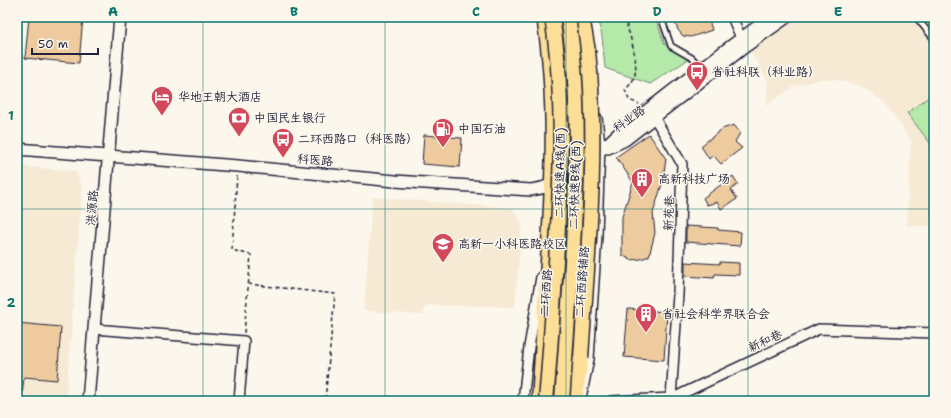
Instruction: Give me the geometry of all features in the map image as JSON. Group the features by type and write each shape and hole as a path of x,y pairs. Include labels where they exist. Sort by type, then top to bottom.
{"main road":[{"name":"二环西路","path":"538,401 552,185 552,95 544,17"},
{"name":"二环快速A线(西)","path":"546,401 559,214 561,144 559,78 552,17"},
{"name":"二环快速B线(西)","path":"562,401 577,164 575,82 568,17"},
{"path":"570,401 581,234 585,124 582,70 576,17"},
{"path":"575,401 581,358 593,144 590,70 582,17"},
{"path":"538,401 553,307"}],"street":[{"name":"洪源路","path":"88,401 120,17"},
{"path":"732,17 740,38"},
{"name":"科业路","path":"600,151 619,133 740,38 771,17"},
{"name":"科业路","path":"600,151 625,140 746,46 787,17"},
{"name":"二环西路辅路","path":"580,401 589,359 598,229 600,151 597,116 592,96 582,70"},
{"name":"新苑巷","path":"654,117 682,164 678,294 671,398"},
{"name":"科医路","path":"17,149 238,166 395,181 531,190 552,185 584,164 600,151"},
{"path":"523,401 530,340 550,232"},
{"path":"94,329 244,341 239,401"},
{"name":"新和巷","path":"611,401 671,398 820,329 934,334"}],"lane":[{"path":"661,17 671,46 692,58 702,68"},
{"path":"916,17 934,39"}],"path":[{"path":"624,17 635,54 633,80 625,90 629,100 640,104"},
{"path":"238,166 232,250 251,254 244,341"},
{"path":"248,284 335,294 326,401"}],"shaded area":[{"path":"800,17 934,17 934,226 907,226 911,140 885,103 863,87 835,79 821,79 794,86 766,106 768,81 750,50"},
{"path":"17,166 76,171 82,188 66,401 17,401"},
{"name":"高新一小科医路校区","path":"372,197 512,208 522,223 515,307 429,305 424,307 423,315 364,311"}],"green space":[{"path":"597,17 655,17 665,45 689,59 650,84 605,68 602,36"},
{"path":"934,93 934,146 933,147 907,113"}],"building":[{"path":"29,17 83,17 79,63 25,58"},
{"path":"673,17 708,17 712,30 691,37 683,36 678,30"},
{"path":"734,125 740,133 735,142 742,148 721,164 713,155 709,159 701,146 722,129"},
{"name":"高新科技广场","path":"649,134 666,159 662,184 653,213 655,233 649,256 631,260 622,255 622,217 633,182 616,157"},
{"path":"424,135 462,138 460,167 422,164"},
{"path":"733,176 738,184 731,190 737,199 721,209 717,202 707,205 703,198"},
{"path":"686,226 718,228 718,230 741,232 740,246 686,242"},
{"path":"685,262 720,264 720,262 739,263 739,275 715,274 714,278 685,276"},
{"name":"省社会科学界联合会","path":"628,309 667,312 664,360 624,357"},
{"path":"17,323 61,327 57,380 24,377 22,397 17,397"}],"place":[{"name":"省社科联（科业路）","path":"697,92"},
{"name":"华地王朝大酒店","path":"162,116"},
{"name":"中国民生银行","path":"239,138"},
{"name":"中国石油","path":"443,148"},
{"name":"二环西路口（科医路）","path":"283,158"},
{"name":"高新科技广场","path":"642,198"},
{"name":"高新一小科医路校区","path":"443,264"},
{"name":"省社会科学界联合会","path":"646,334"}]}
